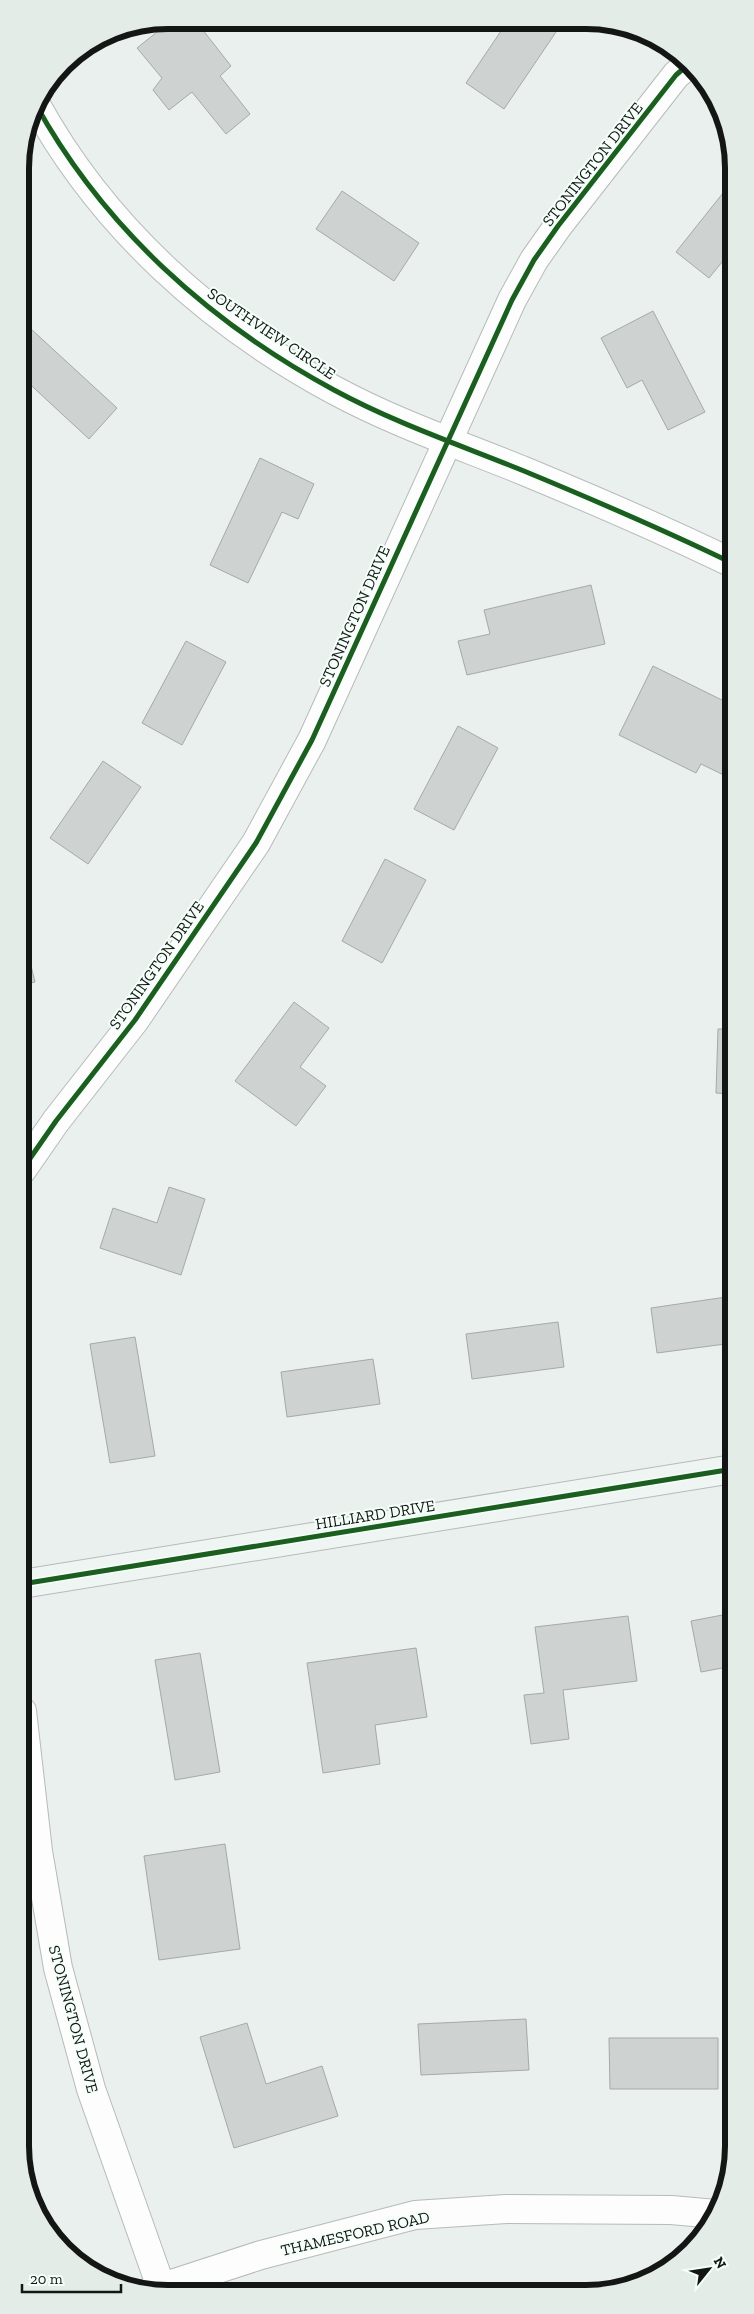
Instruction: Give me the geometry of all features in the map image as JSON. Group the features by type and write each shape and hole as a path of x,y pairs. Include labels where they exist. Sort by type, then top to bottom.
{"street":[{"name":"STONINGTON DRIVE","path":"29,1154 135,1020 256,843 312,740 446,442 512,300 534,260 594,180 676,75 683,69"},
{"name":"SOUTHVIEW CIRCLE","path":"40,112 88,185 131,238 184,289 258,343 334,390 446,442 523,471 725,561"},
{"name":"HILLIARD DRIVE","path":"29,1583 725,1470"},
{"name":"STONINGTON DRIVE","path":"29,1772 38,1851 58,1968 91,2089 154,2284"},
{"name":"THAMESFORD ROAD","path":"168,2285 262,2255 415,2215 506,2209 671,2210 708,2213"}],"building":[{"path":"161,29 202,29 231,66 220,76 250,114 226,134 192,92 169,110 153,90 162,78 137,48"},
{"path":"502,29 552,29 556,32 504,109 466,83"},
{"path":"342,191 419,243 394,281 316,229"},
{"path":"725,191 725,258 709,278 676,252"},
{"path":"653,311 705,412 668,430 642,380 627,388 601,338"},
{"path":"31,329 117,408 89,439 29,383 29,331"},
{"path":"260,458 314,484 298,519 282,512 248,583 210,565"},
{"path":"591,585 605,644 467,675 458,641 490,634 484,610"},
{"path":"186,641 226,662 182,745 142,723"},
{"path":"653,666 725,702 725,776 701,764 696,773 619,735"},
{"path":"458,726 498,748 454,830 414,809"},
{"path":"103,761 141,787 88,864 50,838"},
{"path":"385,859 426,880 382,963 342,941"},
{"path":"29,957 35,982 29,983"},
{"path":"294,1002 329,1028 300,1067 326,1086 296,1126 235,1081"},
{"path":"718,1029 725,1029 725,1094 716,1093"},
{"path":"169,1187 205,1199 181,1275 100,1248 113,1208 157,1223"},
{"path":"725,1297 725,1344 657,1353 651,1308"},
{"path":"558,1322 564,1367 472,1379 466,1334"},
{"path":"135,1337 155,1456 110,1463 90,1344"},
{"path":"373,1359 380,1404 287,1417 281,1372"},
{"path":"725,1615 725,1668 701,1672 691,1621"},
{"path":"628,1616 637,1681 563,1690 569,1739 531,1744 524,1695 544,1693 535,1627"},
{"path":"416,1648 427,1717 375,1725 380,1764 323,1773 307,1663"},
{"path":"200,1653 220,1772 175,1780 155,1660"},
{"path":"225,1844 240,1949 159,1960 144,1856"},
{"path":"526,2019 529,2070 421,2075 418,2024"},
{"path":"247,2023 266,2084 322,2066 338,2116 234,2148 200,2037"},
{"path":"609,2038 718,2038 718,2089 610,2089"}],"cycle path":[{"path":"29,1160 56,1121 135,1020 256,843 312,740 512,300 534,260 558,226 676,75 683,69"},
{"path":"40,112 62,148 93,191 127,231 164,268 203,302 288,364 380,413 576,493 725,560"},
{"path":"29,1583 725,1470"}]}
